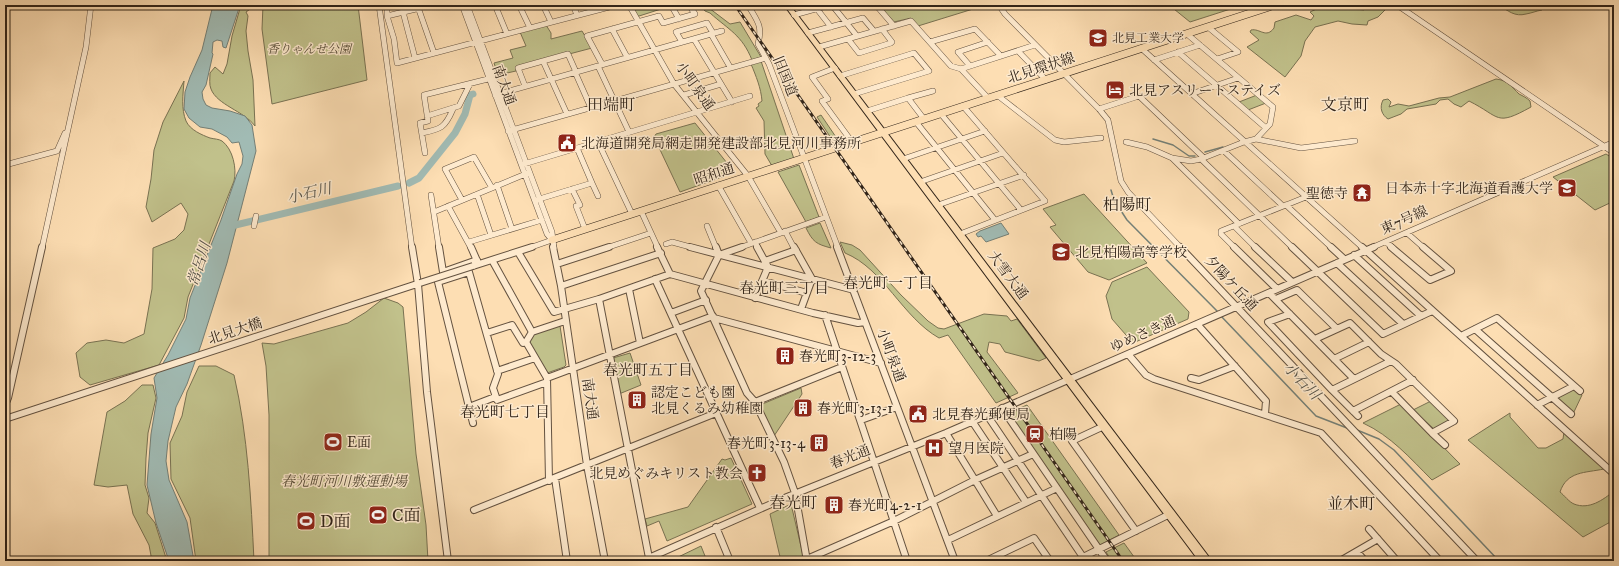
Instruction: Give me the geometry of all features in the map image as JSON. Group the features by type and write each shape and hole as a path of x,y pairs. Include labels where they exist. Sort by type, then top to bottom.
{"highway":[{"name":"大雪大通","path":"787,5 1206,561"}],"main road":[{"name":"北見環状線","path":"884,132 1275,5"},
{"name":"昭和通","path":"552,240 884,132"}],"street":[{"path":"5,405 8,398 69,128 86,47 91,5"},
{"path":"379,5 415,272 418,284 427,392 448,561"},
{"path":"386,5 387,16 394,39 397,63 617,5"},
{"name":"南大通","path":"462,5 478,41 537,200 552,232 587,465 605,561"},
{"name":"南大通","path":"467,5 478,41"},
{"path":"495,5 507,34"},
{"path":"519,5 530,28"},
{"path":"543,5 551,22"},
{"path":"573,5 577,16"},
{"name":"小町泉通","path":"629,5 674,84 748,176 796,250 812,279"},
{"path":"670,5 679,19"},
{"path":"629,132 614,101 587,36 659,16 663,23 695,14 689,5"},
{"name":"旧国道","path":"748,5 760,26 761,32 758,44 766,58 803,158"},
{"path":"794,15 831,5 857,36"},
{"path":"876,5 894,26"},
{"name":"夕陽ケ丘通","path":"999,5 1005,14 1099,109 1108,120 1121,181 1128,192 1477,561"},
{"path":"1397,5 1614,153"},
{"path":"387,16 416,9 419,10 434,53"},
{"path":"817,9 831,27"},
{"path":"403,12 415,58"},
{"path":"808,33 863,18 874,31"},
{"path":"819,47 911,21 951,66 961,69 988,98"},
{"path":"682,42 676,32 707,24 730,68"},
{"path":"1208,27 1238,52 1217,59"},
{"path":"612,29 627,57"},
{"path":"848,39 859,53 891,43 892,42 882,29"},
{"path":"930,42 975,29 1001,56"},
{"path":"498,94 722,31"},
{"path":"1187,34 1273,107 1270,124 1256,139"},
{"path":"694,39 732,102"},
{"path":"970,66 958,52 988,42"},
{"path":"961,69 1036,45"},
{"path":"1154,60 1200,45"},
{"path":"1142,48 1244,142 1614,474"},
{"path":"1018,51 1046,80"},
{"path":"1178,52 1266,128"},
{"path":"840,76 914,53 929,71 854,94"},
{"path":"526,86 518,68 568,54 591,108"},
{"path":"511,131 766,58"},
{"path":"543,61 567,114"},
{"path":"835,68 812,77 828,99 822,101 852,142"},
{"path":"425,153 420,123 428,121 424,95 492,78"},
{"path":"1191,94 1238,78"},
{"path":"427,116 453,110 459,106 470,84"},
{"path":"684,96 721,84"},
{"path":"867,111 933,91"},
{"path":"997,95 1055,140 1064,142 1101,138"},
{"path":"523,164 750,96"},
{"path":"1099,109 1139,96 1383,334 1432,311"},
{"path":"908,98 924,119"},
{"path":"960,234 1045,201 963,106"},
{"path":"422,133 446,126 453,110"},
{"path":"941,114 1021,210"},
{"path":"916,122 995,220"},
{"path":"5,165 57,150 69,128"},
{"path":"903,159 985,131"},
{"path":"1126,142 1147,147 1172,158 1191,161 1256,139 1301,148 1355,141"},
{"path":"598,142 632,214"},
{"name":"東7号線","path":"1226,310 1269,293 1614,142"},
{"path":"577,148 598,196"},
{"path":"1224,151 1344,259"},
{"path":"920,182 1003,153"},
{"path":"462,200 445,169 474,157 494,186 512,229"},
{"name":"小町泉通","path":"803,158 913,446 955,561"},
{"path":"1172,158 1292,282"},
{"path":"434,212 527,173"},
{"path":"938,205 1024,175"},
{"path":"537,200 592,183"},
{"path":"718,185 768,267 755,298"},
{"path":"572,189 580,205 576,206 585,229"},
{"path":"477,194 491,235"},
{"path":"431,195 443,272"},
{"path":"1277,289 1221,234 1221,232 1306,197"},
{"name":"南大通","path":"537,200 546,234 552,240"},
{"path":"448,206 469,242 477,263"},
{"path":"641,211 670,274"},
{"path":"254,226 256,216"},
{"path":"826,217 719,255 701,291 748,393 755,402 784,462 795,493 807,560 894,521 975,480 1033,454"},
{"path":"469,242 542,220"},
{"path":"707,226 719,255"},
{"path":"557,264 651,233"},
{"path":"1386,242 1430,280 1451,271 1406,233"},
{"path":"473,423 436,274 492,260 552,240"},
{"path":"666,244 672,242 854,290"},
{"path":"765,261 796,250"},
{"path":"518,252 554,312 599,300 670,274 704,284 737,291 755,298 858,323 865,322"},
{"path":"561,286 661,253"},
{"path":"1354,255 1421,316"},
{"path":"492,260 532,332"},
{"path":"1337,262 1403,324"},
{"name":"北見大橋","path":"5,419 418,284 477,263"},
{"path":"438,282 469,272 498,374 493,388 495,397"},
{"path":"655,279 760,508"},
{"path":"801,309 812,279"},
{"path":"763,281 807,293"},
{"path":"629,289 640,343"},
{"path":"1276,299 1296,290 1337,329"},
{"path":"1269,293 1354,379"},
{"path":"599,300 649,558"},
{"path":"670,314 706,300"},
{"name":"ゆめさき通","path":"1068,379 1197,324 1226,310"},
{"path":"1290,314 1268,322 1358,416"},
{"path":"825,315 907,561"},
{"path":"469,407 495,397 497,400 573,368 713,317 881,363"},
{"path":"1461,336 1497,318 1580,391"},
{"path":"526,342 532,332 565,321"},
{"path":"1315,339 1350,323 1369,342 1414,380 1454,421 1432,433"},
{"path":"1197,324 1266,401 1265,414"},
{"path":"487,334 512,325 523,343 526,342 547,380 552,479 567,561"},
{"path":"1475,329 1571,414"},
{"path":"1334,359 1369,342"},
{"path":"1128,354 1146,375 1154,379 1312,429 1320,433 1440,561"},
{"path":"497,371 535,358"},
{"path":"1332,390 1391,361"},
{"path":"1191,378 1199,380 1235,366"},
{"path":"755,402 842,367"},
{"name":"春光通","path":"642,561 795,493 946,433 1068,379"},
{"path":"1352,411 1414,380"},
{"path":"1537,405 1574,386"},
{"path":"1392,392 1445,445"},
{"path":"861,420 897,407"},
{"path":"1002,408 1107,561"},
{"path":"474,510 716,413"},
{"path":"986,415 1083,557"},
{"path":"972,421 1026,502"},
{"path":"1104,426 1072,441 1136,531"},
{"path":"946,433 997,516"},
{"path":"948,540 1057,488"},
{"path":"1075,561 1170,514"},
{"path":"716,527 730,561"},
{"path":"1369,530 1397,561"},
{"path":"986,561 1034,538 1050,561"},
{"path":"1340,561 1378,539"},
{"path":"1357,552 1365,561"}],"green space":[{"path":"241,5 256,5 246,12 248,16 246,31 253,80 255,126 244,116 214,95 210,86 210,73 215,67 223,74 227,64 232,36"},
{"name":"香りゃんせ公園","path":"263,5 358,5 367,80 272,104 262,29"},
{"path":"649,5 659,5 661,9 636,17 632,11"},
{"path":"700,5 705,5 730,24 740,22 761,57 752,60 744,44 729,29 710,13 705,11"},
{"path":"879,5 986,5 918,26 911,18 894,22"},
{"path":"1169,5 1243,5 1190,22"},
{"path":"1325,5 1330,7 1335,5 1348,9 1364,10 1364,7 1371,8 1389,6 1378,17 1368,21 1367,25 1338,21 1315,27 1305,41 1301,56 1285,77 1247,47 1259,40 1250,32 1251,30 1268,33 1274,28 1275,22 1296,15 1311,20 1314,16 1310,12"},
{"path":"1499,5 1546,5 1542,10 1518,15"},
{"path":"546,25 551,33 551,39 582,31 592,48 516,68 516,71 498,75 494,63 513,58 510,50 526,46 520,32"},
{"path":"761,61 794,159 772,166 765,154 764,121 756,108 762,101 758,82 751,64"},
{"path":"1496,79 1506,82 1512,86 1519,94 1530,101 1531,107 1511,117 1504,118 1498,118 1469,101 1461,107 1448,99 1440,100 1436,104 1407,109 1401,114 1388,119 1382,111 1381,106 1383,100 1388,99 1391,102 1389,107 1398,104 1409,106 1439,98 1450,97"},
{"path":"184,81 183,106 186,121 196,132 210,138 221,140 226,145 233,160 235,171 234,181 188,297 184,318 159,365 90,385 80,377 76,353 87,343 106,340 124,343 144,334 152,289 153,248 175,239 184,230 188,214 181,203 152,222 146,207 154,150 163,122"},
{"path":"1257,95 1266,103 1248,110 1239,102"},
{"path":"821,115 840,143 835,144 817,117"},
{"path":"695,123 731,168 725,176 680,192 654,137 656,134"},
{"path":"1606,154 1614,159 1614,201 1595,210 1553,177"},
{"path":"799,165 819,217 806,222 778,172"},
{"path":"1084,194 1147,263 1109,280 1088,272 1050,227 1056,225 1043,209"},
{"path":"820,223 831,248 816,242 806,228"},
{"path":"840,242 852,245 860,250 901,295 928,321 938,328 944,329 984,314 1007,316 1011,321 1017,319 1046,358 1039,361 1005,352 1000,344 989,342 987,352 1018,393 996,403 948,335 939,338 926,329 914,318 871,270 859,260 845,253"},
{"path":"1147,267 1189,312 1188,319 1133,343 1112,319 1106,296 1112,282"},
{"name":"春光町河川敷運動場","path":"384,298 398,303 403,307 416,454 426,525 428,561 269,561 269,415 266,366 262,343 274,344 348,323 366,312"},
{"path":"560,326 566,365 547,373 529,341 534,334"},
{"path":"630,353 641,385 619,394 613,358"},
{"path":"199,366 216,366 234,375 246,444 254,561 196,561 190,518 171,479 170,443 182,416 187,392"},
{"path":"142,385 153,385 156,398 148,433 146,458 145,485 149,498 147,513 155,523 167,561 152,561 149,545 133,514 127,485 108,487 94,485 107,412 125,401"},
{"path":"801,388 802,394 774,436 760,405"},
{"path":"1574,389 1582,395 1573,414 1557,398"},
{"path":"1431,401 1450,421 1434,429 1413,410"},
{"path":"1401,404 1460,464 1432,480 1391,441 1373,428 1363,423"},
{"path":"1027,405 1119,535 1100,545 1008,413"},
{"path":"1510,413 1510,417 1538,448 1546,448 1563,439 1564,432 1604,469 1584,472 1572,477 1563,485 1560,492 1572,503 1585,506 1600,501 1614,491 1614,520 1583,537 1468,440"},
{"path":"731,458 752,504 667,541 659,521 647,526 645,519 688,507 722,459 725,460"},
{"path":"791,504 804,561 781,561 770,514"},
{"path":"1124,543 1137,561 1112,561 1106,552"},
{"path":"701,546 707,561 670,561"}],"water":[{"path":"213,5 240,5 226,48 223,47 222,41 217,40 213,42 213,54 206,85 202,92 203,99 206,105 212,108 230,111 245,116 252,125 256,151 227,263 201,345 187,384 176,407 168,441 166,461 169,480 187,522 194,561 169,561 156,523 147,485 151,434 157,398 154,378 168,355 186,319 190,298 242,164 243,156 239,142 232,143 227,137 212,129 200,127 189,118 184,109 185,92 202,50"},
{"path":"1001,223 1009,234 986,242 981,236 978,237 976,234 980,231"}],"waterway":[{"name":"小石川","path":"409,183 419,178 455,133 465,114 470,95 473,94"},
{"path":"1153,139 1173,145 1189,156 1195,156"},
{"path":"1205,152 1223,147"},
{"name":"小石川","path":"227,227 398,186"},
{"name":"小石川","path":"1111,190 1114,200 1127,220 1218,312"},
{"name":"小石川","path":"1220,315 1316,416 1347,428"},
{"name":"小石川","path":"1357,430 1379,439 1394,450 1499,561"}],"railway":[{"path":"735,5 1123,561"}],"place":[{"name":"北見工業大学","path":"1098,38"},
{"name":"北見アスリートステイズ","path":"1115,90"},
{"name":"北海道開発局網走開発建設部北見河川事務所","path":"567,143"},
{"name":"日本赤十字北海道看護大学","path":"1567,188"},
{"name":"聖徳寺","path":"1362,193"},
{"name":"北見柏陽高等学校","path":"1061,252"},
{"name":"春光町3-12-3","path":"785,356"},
{"name":"認定こども園 北見くるみ幼稚園","path":"637,400"},
{"name":"春光町3-13-1","path":"803,408"},
{"name":"北見春光郵便局","path":"918,414"},
{"name":"柏陽","path":"1035,434"},
{"name":"E面","path":"333,442"},
{"name":"春光町3-13-4","path":"819,443"},
{"name":"望月医院","path":"934,448"},
{"name":"北見めぐみキリスト教会","path":"757,473"},
{"name":"春光町4-2-1","path":"834,505"},
{"name":"C面","path":"378,515"},
{"name":"D面","path":"306,521"}],"district":[{"name":"田端町","path":"611,104"},
{"name":"文京町","path":"1345,104"},
{"name":"柏陽町","path":"1127,204"},
{"name":"春光町一丁目","path":"888,283"},
{"name":"春光町三丁目","path":"784,288"},
{"name":"春光町五丁目","path":"648,370"},
{"name":"春光町七丁目","path":"505,412"},
{"name":"春光町","path":"793,502"},
{"name":"並木町","path":"1351,503"}],"water label":[{"name":"常呂川","path":"199,264"}]}
